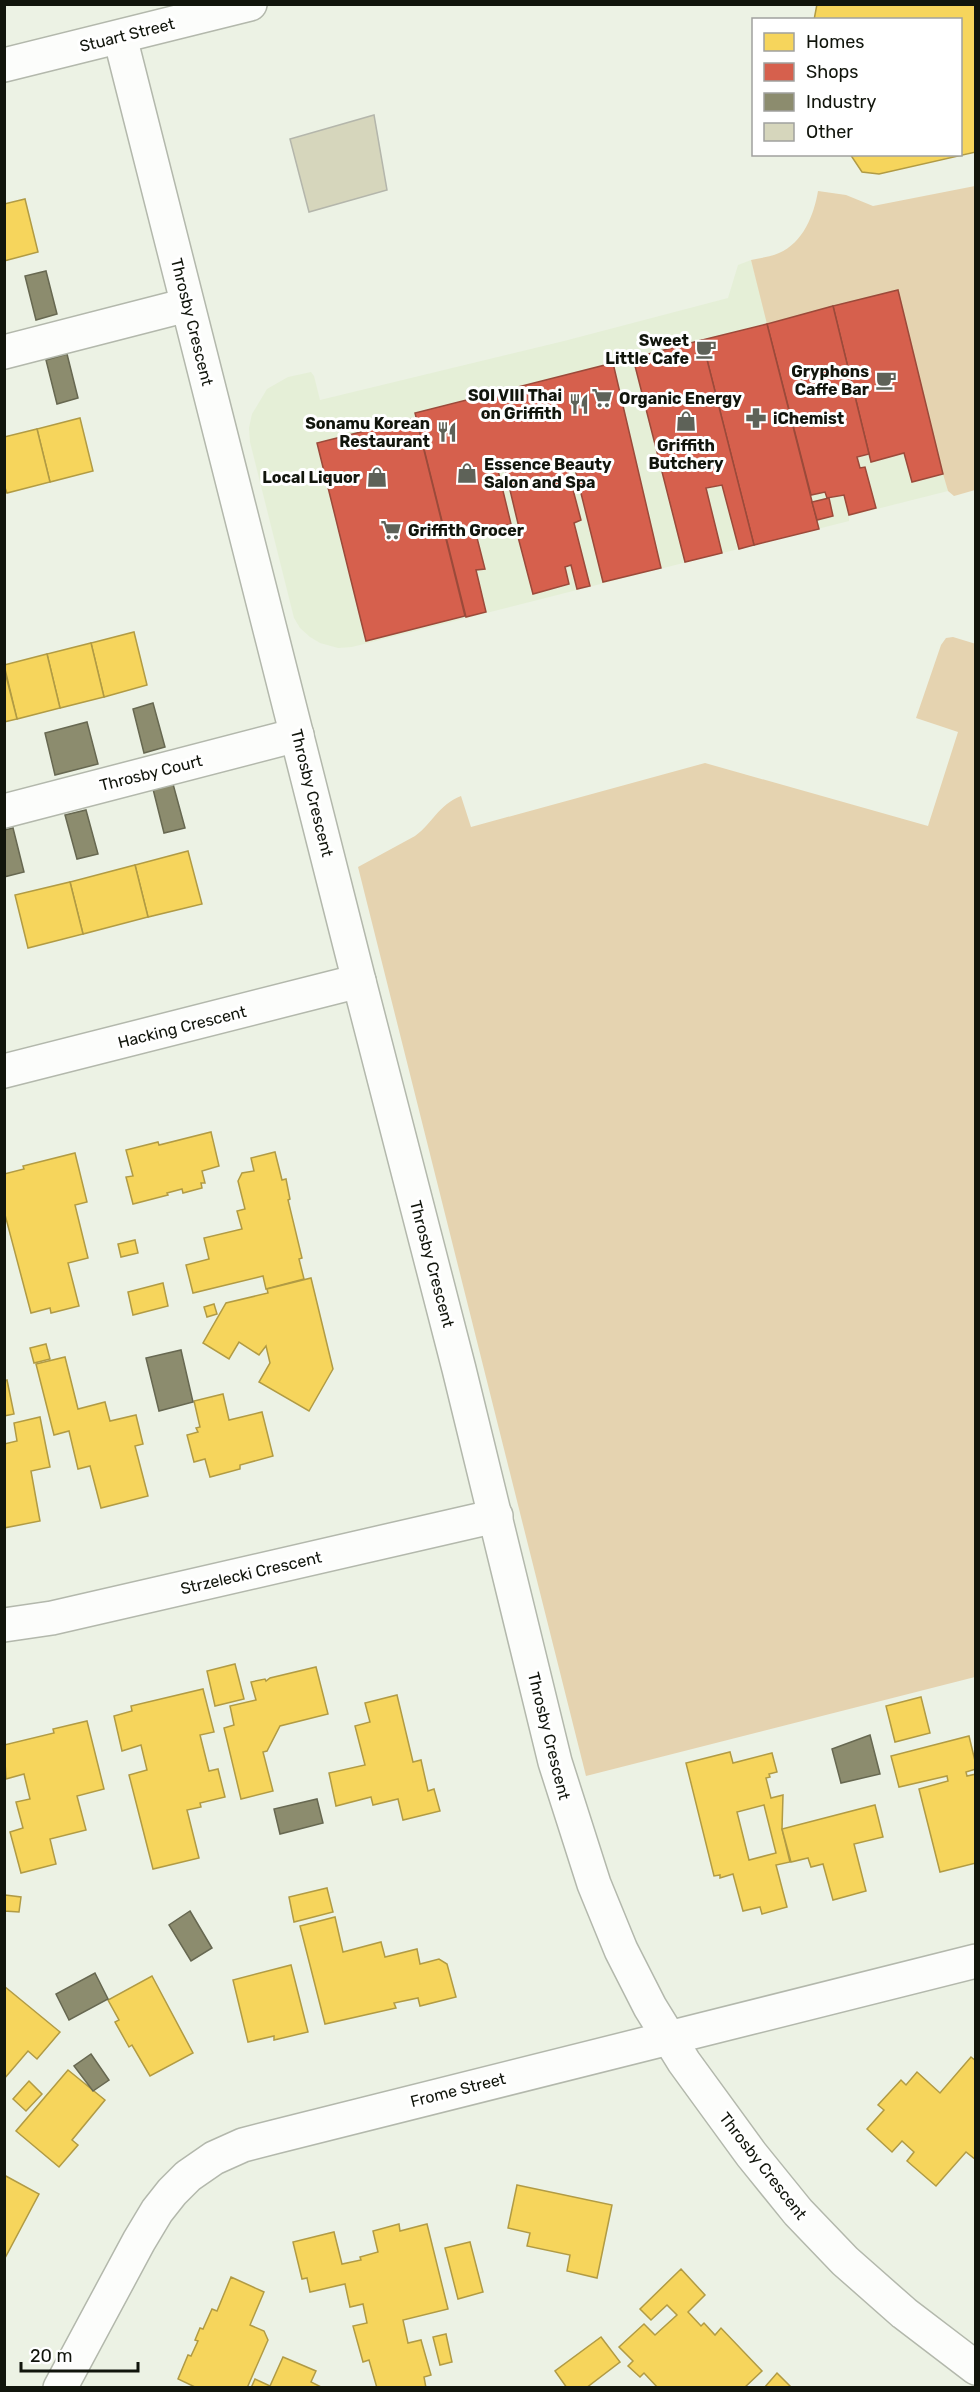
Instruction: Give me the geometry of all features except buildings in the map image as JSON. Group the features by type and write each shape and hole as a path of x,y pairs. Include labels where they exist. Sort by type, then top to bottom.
{"street":[{"name":"Stuart Street","path":"4,65 250,4"},
{"name":"Throsby Crescent","path":"120,37 496,1516 535,1684 566,1803 621,1950 634,1978 668,2037 700,2085 751,2154 820,2237 904,2313 975,2368"},
{"path":"4,352 187,305"},
{"name":"Throsby Court","path":"4,811 297,735"},
{"name":"Hacking Crescent","path":"4,1071 359,981"},
{"name":"Strzelecki Crescent","path":"4,1625 51,1618 496,1516"},
{"name":"Frome Street","path":"60,2388 157,2211 188,2176 214,2157 243,2145 975,1961"}],"shaded area":[{"path":"975,186 975,490 954,496 948,491 943,474 898,290 767,324 751,260 779,253 795,242 810,219 818,191 846,195 873,206"},
{"path":"751,260 768,324 898,290 948,491 849,516 849,521 352,647 338,648 320,643 300,628 294,618 250,442 249,428 252,414 267,389 288,377 311,372 320,400 564,341 728,298 738,265"},
{"path":"953,637 976,644 975,1677 586,1776 358,867 415,836 441,809 461,796 471,827 705,763 928,826 958,732 916,718 941,645 946,638"}],"place":[{"name":"Sweet Little Cafe","path":"706,349"},
{"name":"Gryphons Caffe Bar","path":"886,380"},
{"name":"Organic Energy","path":"602,398"},
{"name":"SOI VIII Thai on Griffith","path":"579,404"},
{"name":"iChemist","path":"756,418"},
{"name":"Griffith Butchery","path":"686,421"},
{"name":"Sonamu Korean Restaurant","path":"447,432"},
{"name":"Essence Beauty Salon and Spa","path":"467,473"},
{"name":"Local Liquor","path":"377,477"},
{"name":"Griffith Grocer","path":"391,530"}]}
